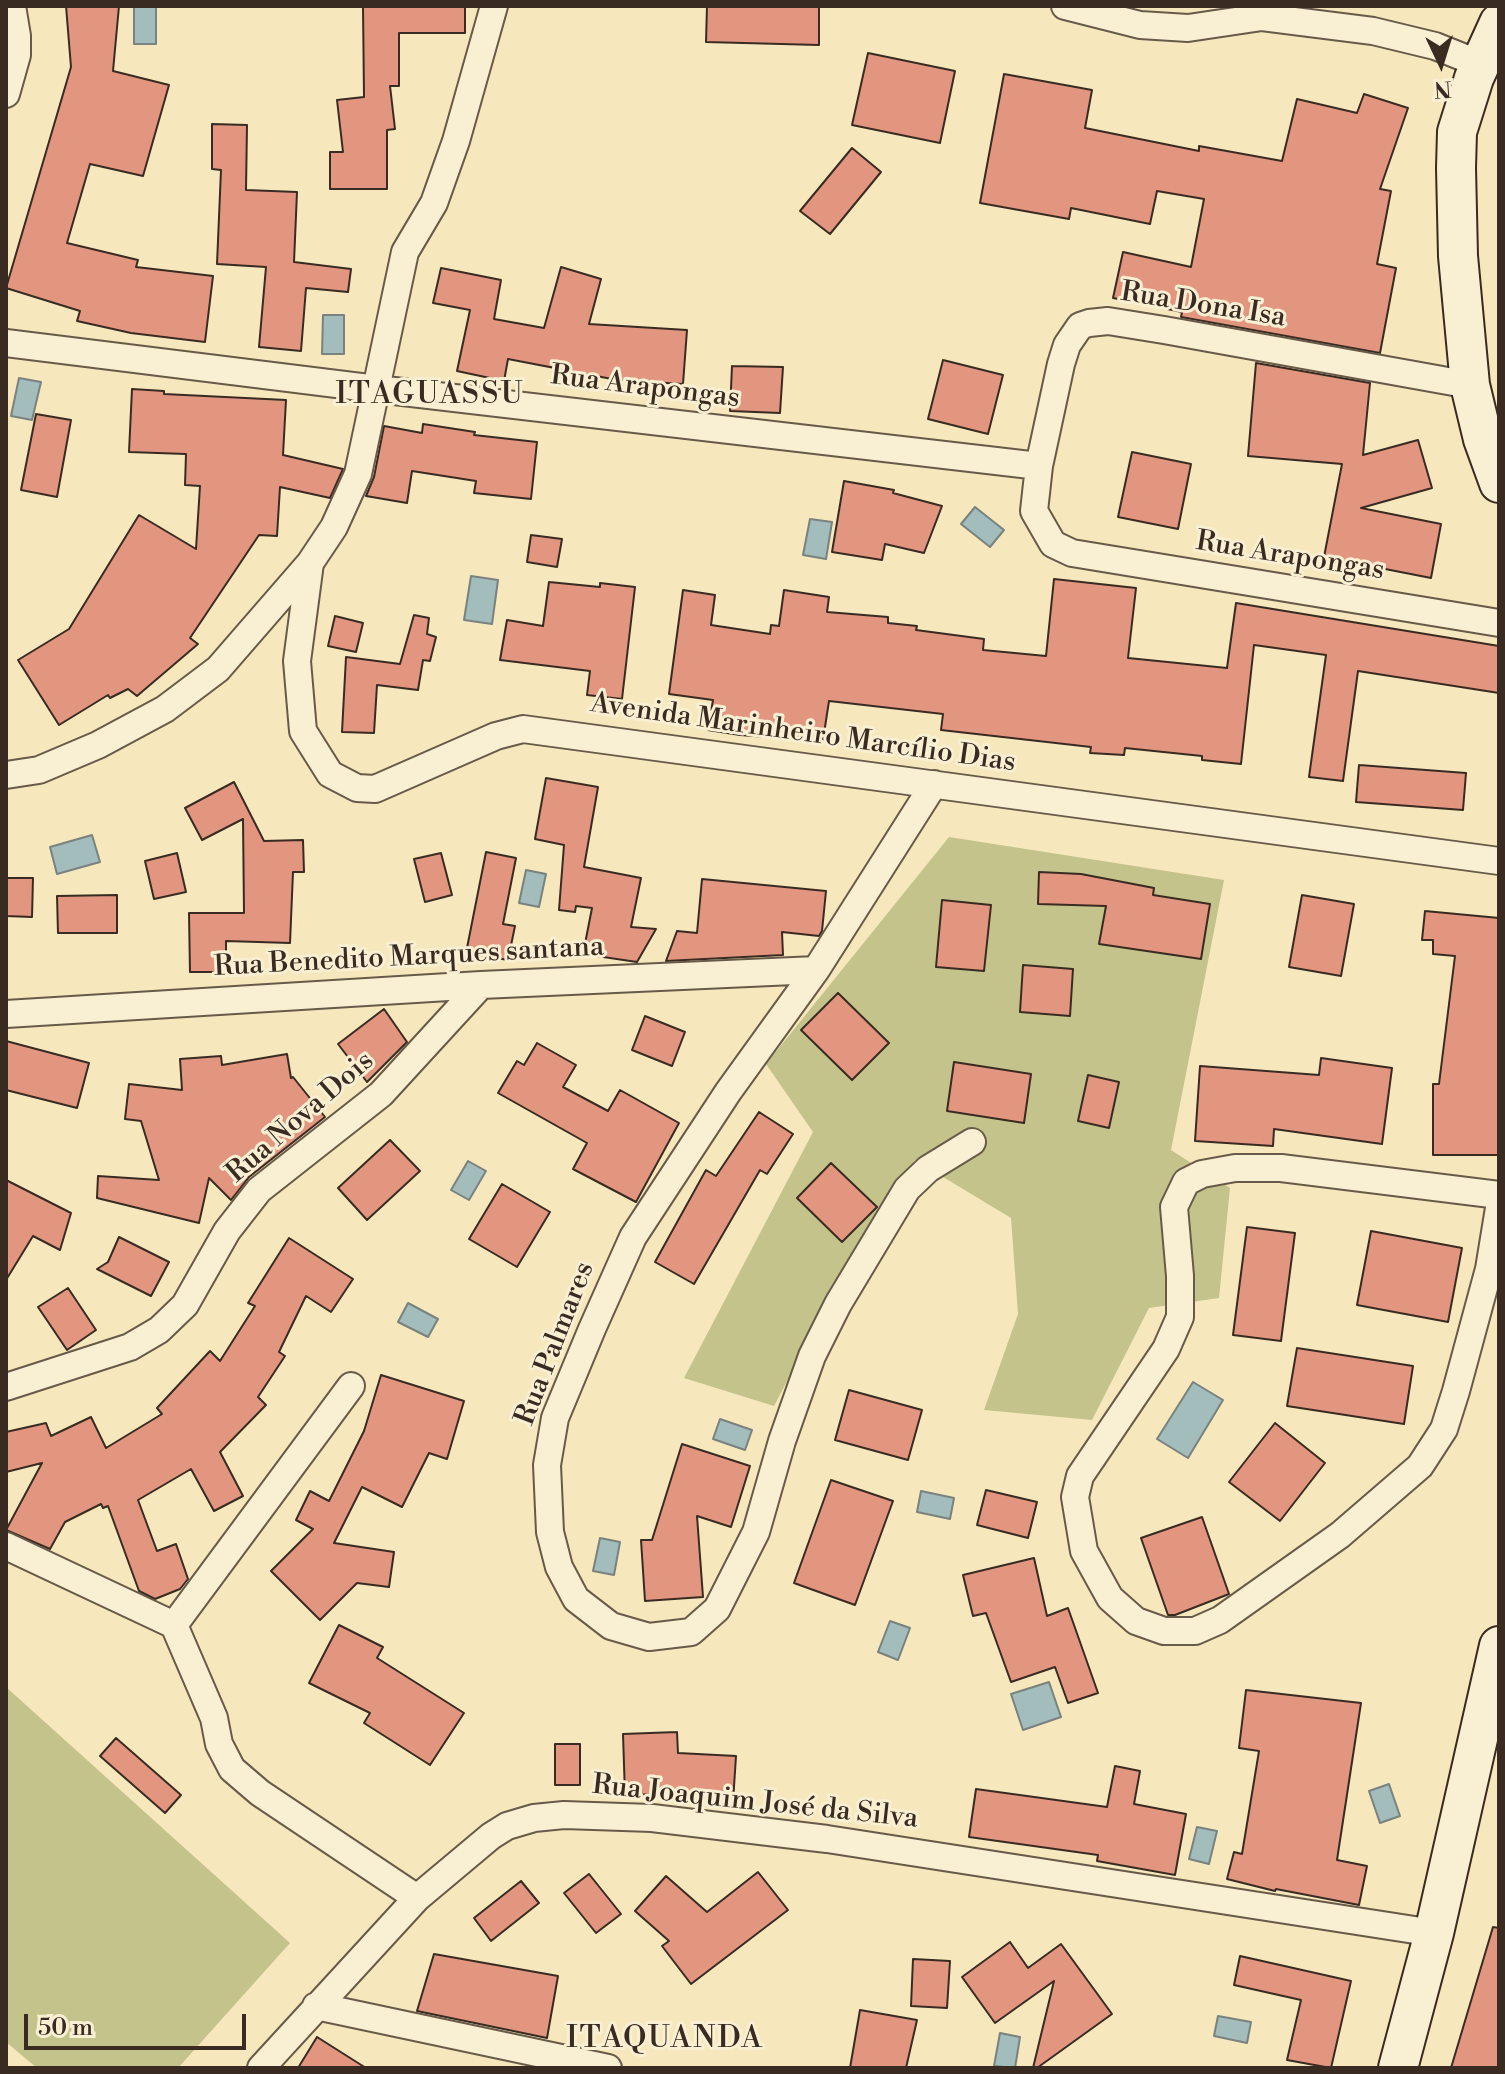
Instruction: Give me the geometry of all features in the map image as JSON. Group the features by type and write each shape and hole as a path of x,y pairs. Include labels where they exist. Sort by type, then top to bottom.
{"main road":[{"path":"1499,23 1480,64 1457,132 1456,168 1458,256 1470,385 1483,439 1499,483"},
{"path":"1398,2068 1434,1933 1499,1646"}],"street":[{"path":"6,94 17,55 12,6"},
{"path":"6,775 39,770 98,745 165,709 218,669 310,563 334,527 358,474 405,252 434,203 456,141 494,6"},
{"path":"1065,6 1140,25 1188,28 1264,11 1435,46 1480,64"},
{"name":"Rua Dona Isa","path":"1072,553 1053,544 1034,511 1039,466 1067,345 1080,326 1108,321 1470,385"},
{"name":"Rua Arapongas","path":"6,343 1039,466"},
{"name":"Rua Arapongas","path":"1072,553 1499,623"},
{"name":"Avenida Marinheiro Marcílio Dias","path":"310,563 297,661 303,731 330,774 357,788 375,789 496,736 523,729 1499,861"},
{"name":"Rua Palmares","path":"934,784 816,970 728,1092 633,1237 555,1418 547,1465 550,1532 559,1567 576,1599 611,1626 649,1637 691,1632 717,1609 756,1532 812,1356 838,1304 907,1189 928,1169 972,1142"},
{"name":"Rua Benedito Marques santana","path":"6,1014 481,985 816,970"},
{"name":"Rua Nova Dois","path":"6,1387 130,1347 159,1330 185,1305 227,1231 259,1190 381,1094 481,985"},
{"path":"1499,1195 1281,1168 1235,1168 1202,1174 1186,1182 1174,1207 1180,1317 1166,1349 1080,1476 1075,1497 1084,1551 1110,1598 1136,1621 1164,1631 1195,1631 1220,1620 1340,1535 1420,1466 1444,1429 1456,1391 1489,1269 1499,1208"},
{"path":"174,1625 351,1386"},
{"path":"6,1546 174,1625 214,1718 219,1744 232,1769 260,1793 417,1898"},
{"name":"Rua Joaquim José da Silva","path":"261,2068 417,1898 478,1846 507,1826 534,1818 564,1815 652,1818 827,1839 1434,1933"},
{"path":"316,2006 608,2068"}],"shaded area":[{"path":"949,837 1224,880 1171,1150 1230,1188 1219,1298 1149,1308 1092,1420 984,1410 1018,1314 1011,1218 915,1160 855,1252 774,1406 684,1378 813,1132 766,1064"},
{"path":"6,1687 290,1943 178,2068 37,2068 6,2042"}],"water":[{"path":"134,6 156,6 156,44 134,44"},
{"path":"323,315 344,315 344,354 322,354"},
{"path":"19,378 41,382 32,420 11,416"},
{"path":"975,507 1004,530 990,547 961,524"},
{"path":"810,519 832,522 826,559 803,555"},
{"path":"471,576 498,580 492,624 464,620"},
{"path":"92,835 100,862 57,874 50,847"},
{"path":"526,870 546,874 539,907 519,903"},
{"path":"468,1161 486,1171 469,1200 451,1190"},
{"path":"408,1303 438,1319 428,1337 398,1322"},
{"path":"1193,1382 1223,1400 1188,1458 1157,1439"},
{"path":"720,1419 752,1430 745,1450 713,1439"},
{"path":"921,1491 954,1498 950,1519 917,1512"},
{"path":"600,1538 620,1542 614,1575 593,1571"},
{"path":"890,1621 910,1628 898,1660 878,1652"},
{"path":"1049,1682 1061,1717 1023,1730 1011,1694"},
{"path":"1389,1784 1400,1816 1380,1823 1369,1791"},
{"path":"1197,1827 1217,1831 1209,1864 1189,1859"},
{"path":"1218,2016 1251,2022 1247,2043 1214,2036"},
{"path":"1000,2033 1020,2037 1015,2068 994,2066"}],"building":[{"path":"66,6 119,6 113,71 169,85 143,176 90,164 67,243 138,260 136,267 213,276 205,342 131,333 77,321 80,311 6,288 71,67"},
{"path":"363,6 465,6 465,33 399,33 399,86 390,86 395,129 387,130 387,189 330,189 330,152 343,152 337,100 364,97"},
{"path":"707,6 819,6 819,45 706,42"},
{"path":"868,53 955,71 940,143 852,125"},
{"path":"1004,74 1092,90 1085,128 1199,151 1199,146 1282,161 1297,99 1357,113 1364,94 1408,108 1380,189 1391,191 1377,264 1396,268 1380,353 1181,317 1182,312 1113,298 1123,252 1191,267 1204,199 1157,191 1150,224 1071,208 1069,219 980,203"},
{"path":"212,124 247,125 246,190 297,192 294,262 351,269 348,292 306,288 301,351 259,347 266,267 217,264 221,170 212,169"},
{"path":"852,148 881,172 830,234 800,211"},
{"path":"561,267 601,279 589,324 687,330 683,384 617,380 508,359 504,381 457,371 470,310 433,303 441,268 501,280 494,319 544,328"},
{"path":"943,360 1003,375 988,434 928,419"},
{"path":"1256,363 1370,383 1363,455 1418,440 1432,488 1361,508 1441,524 1431,578 1324,557 1342,464 1248,456"},
{"path":"732,366 783,367 780,413 730,411"},
{"path":"132,389 164,391 164,394 286,400 283,455 343,469 330,498 280,487 277,536 259,535 190,638 198,644 137,696 128,689 110,698 108,695 59,725 18,660 69,629 139,515 196,549 200,486 185,485 186,454 129,452"},
{"path":"36,414 71,420 57,497 21,490"},
{"path":"423,424 475,432 474,435 537,442 531,499 474,493 476,481 412,471 407,503 366,496 374,477 384,426 422,433"},
{"path":"1132,452 1191,464 1178,529 1118,517"},
{"path":"844,481 894,490 893,493 942,506 924,553 885,544 882,560 832,552"},
{"path":"531,535 562,539 557,567 527,562"},
{"path":"1054,579 1136,588 1128,658 1227,668 1236,603 1499,646 1499,693 1358,671 1343,781 1309,777 1326,655 1254,645 1241,764 1202,760 1202,756 1125,748 1124,755 1090,753 1091,747 941,730 943,714 829,701 823,740 740,735 708,730 713,700 669,694 683,590 715,595 711,625 770,634 771,625 779,626 784,590 829,597 827,612 888,617 888,623 917,626 916,630 984,639 983,650 1046,656"},
{"path":"549,582 635,587 622,699 587,695 590,671 500,660 507,620 543,626"},
{"path":"414,615 429,618 427,634 436,637 430,661 423,660 418,690 377,685 374,733 342,732 346,657 400,664"},
{"path":"335,616 363,623 356,652 328,646"},
{"path":"1359,765 1466,773 1463,810 1356,802"},
{"path":"546,778 598,787 584,867 641,878 631,927 656,929 637,962 583,954 592,908 576,906 575,912 559,910 564,845 535,839"},
{"path":"234,782 264,841 303,840 304,872 293,872 290,943 226,941 226,972 190,972 189,913 244,913 243,819 202,840 185,808"},
{"path":"486,852 516,858 503,924 515,926 508,960 466,953"},
{"path":"177,853 186,892 154,899 145,861"},
{"path":"441,853 452,895 425,902 414,859"},
{"path":"1039,872 1081,874 1154,888 1153,895 1210,904 1201,959 1099,944 1106,906 1038,904"},
{"path":"6,878 33,878 32,917 6,916"},
{"path":"702,879 826,891 822,931 819,936 782,932 783,955 666,961 677,931 697,933"},
{"path":"117,895 117,933 58,933 57,896"},
{"path":"1302,895 1354,904 1341,976 1289,967"},
{"path":"942,900 991,905 984,971 936,967"},
{"path":"1425,911 1499,918 1499,1155 1433,1155 1433,1084 1439,1084 1455,956 1433,954 1433,940 1422,940"},
{"path":"1023,965 1073,969 1070,1016 1020,1012"},
{"path":"838,993 889,1043 852,1080 801,1030"},
{"path":"384,1009 407,1042 367,1082 338,1044"},
{"path":"645,1016 685,1032 672,1066 632,1050"},
{"path":"6,1041 89,1063 77,1108 6,1090"},
{"path":"537,1043 576,1065 563,1087 608,1111 620,1090 679,1123 636,1202 573,1169 587,1143 498,1093 517,1061 524,1065"},
{"path":"287,1054 291,1078 325,1117 249,1177 231,1200 209,1178 199,1223 97,1198 98,1176 159,1180 141,1121 125,1119 129,1084 182,1090 180,1059 221,1056 222,1065"},
{"path":"1321,1058 1392,1068 1382,1144 1274,1129 1273,1146 1195,1141 1200,1066 1319,1075"},
{"path":"954,1062 1031,1074 1024,1123 947,1111"},
{"path":"1088,1075 1119,1082 1109,1128 1078,1121"},
{"path":"759,1112 793,1134 767,1174 760,1170 694,1284 655,1262 706,1170 716,1176"},
{"path":"390,1140 420,1171 367,1220 338,1188"},
{"path":"831,1163 877,1207 842,1242 797,1198"},
{"path":"6,1180 71,1213 60,1250 33,1236 6,1280"},
{"path":"502,1184 550,1212 517,1267 469,1239"},
{"path":"1247,1227 1295,1233 1281,1341 1233,1335"},
{"path":"1371,1231 1462,1248 1448,1322 1357,1305"},
{"path":"119,1237 169,1262 151,1296 97,1269 108,1262"},
{"path":"289,1238 353,1279 331,1312 306,1296 279,1352 285,1356 258,1397 266,1405 220,1452 243,1496 214,1511 191,1469 138,1500 157,1551 176,1544 188,1579 180,1589 155,1599 139,1591 108,1506 103,1508 101,1504 65,1522 50,1549 6,1530 42,1463 6,1472 6,1432 46,1423 51,1436 91,1417 106,1448 162,1414 157,1408 210,1351 220,1361 255,1306 248,1303"},
{"path":"68,1288 96,1330 67,1350 38,1307"},
{"path":"1297,1348 1413,1366 1404,1424 1287,1406"},
{"path":"381,1375 464,1401 447,1459 429,1453 402,1507 362,1487 334,1543 394,1552 389,1587 357,1583 320,1620 271,1571 313,1529 296,1520 310,1491 329,1501 364,1431"},
{"path":"849,1390 922,1410 908,1460 835,1440"},
{"path":"1275,1423 1325,1463 1280,1521 1229,1482"},
{"path":"682,1444 750,1466 731,1527 697,1516 703,1597 645,1601 641,1540 652,1540"},
{"path":"831,1480 893,1501 855,1605 794,1583"},
{"path":"986,1490 1037,1502 1028,1538 977,1525"},
{"path":"1202,1517 1229,1594 1168,1615 1141,1538"},
{"path":"1034,1558 1047,1616 1068,1608 1098,1693 1068,1703 1055,1667 1011,1682 986,1613 973,1616 963,1575"},
{"path":"339,1625 383,1647 377,1658 464,1713 430,1765 364,1723 370,1713 309,1683"},
{"path":"1246,1690 1361,1703 1337,1860 1367,1866 1359,1905 1275,1891 1227,1879 1234,1852 1242,1854 1259,1751 1239,1748"},
{"path":"677,1732 678,1753 736,1756 733,1802 704,1800 704,1793 625,1795 623,1734"},
{"path":"116,1738 181,1795 165,1813 100,1756"},
{"path":"555,1744 580,1744 580,1785 555,1785"},
{"path":"1115,1766 1140,1771 1134,1804 1186,1814 1175,1875 1097,1861 1098,1855 969,1837 976,1789 1107,1807"},
{"path":"758,1872 788,1910 691,1984 662,1946 669,1941 635,1911 666,1876 707,1912"},
{"path":"589,1874 621,1914 596,1933 564,1893"},
{"path":"521,1881 539,1903 491,1941 474,1918"},
{"path":"1493,1927 1499,1928 1499,2068 1451,2068"},
{"path":"1010,1942 1028,1968 1061,1944 1112,2014 1037,2068 1033,2068 1054,1981 995,2023 962,1977"},
{"path":"434,1954 558,1976 547,2038 417,2011"},
{"path":"1240,1956 1351,1981 1331,2068 1287,2060 1301,2000 1234,1985"},
{"path":"913,1959 950,1961 947,2008 911,2006"},
{"path":"860,2010 917,2020 906,2068 850,2068"},
{"path":"317,2037 366,2068 298,2068"}],"district":[{"name":"ITAGUASSU","path":"430,396"},
{"name":"ITAQUANDA","path":"665,2040"}]}
